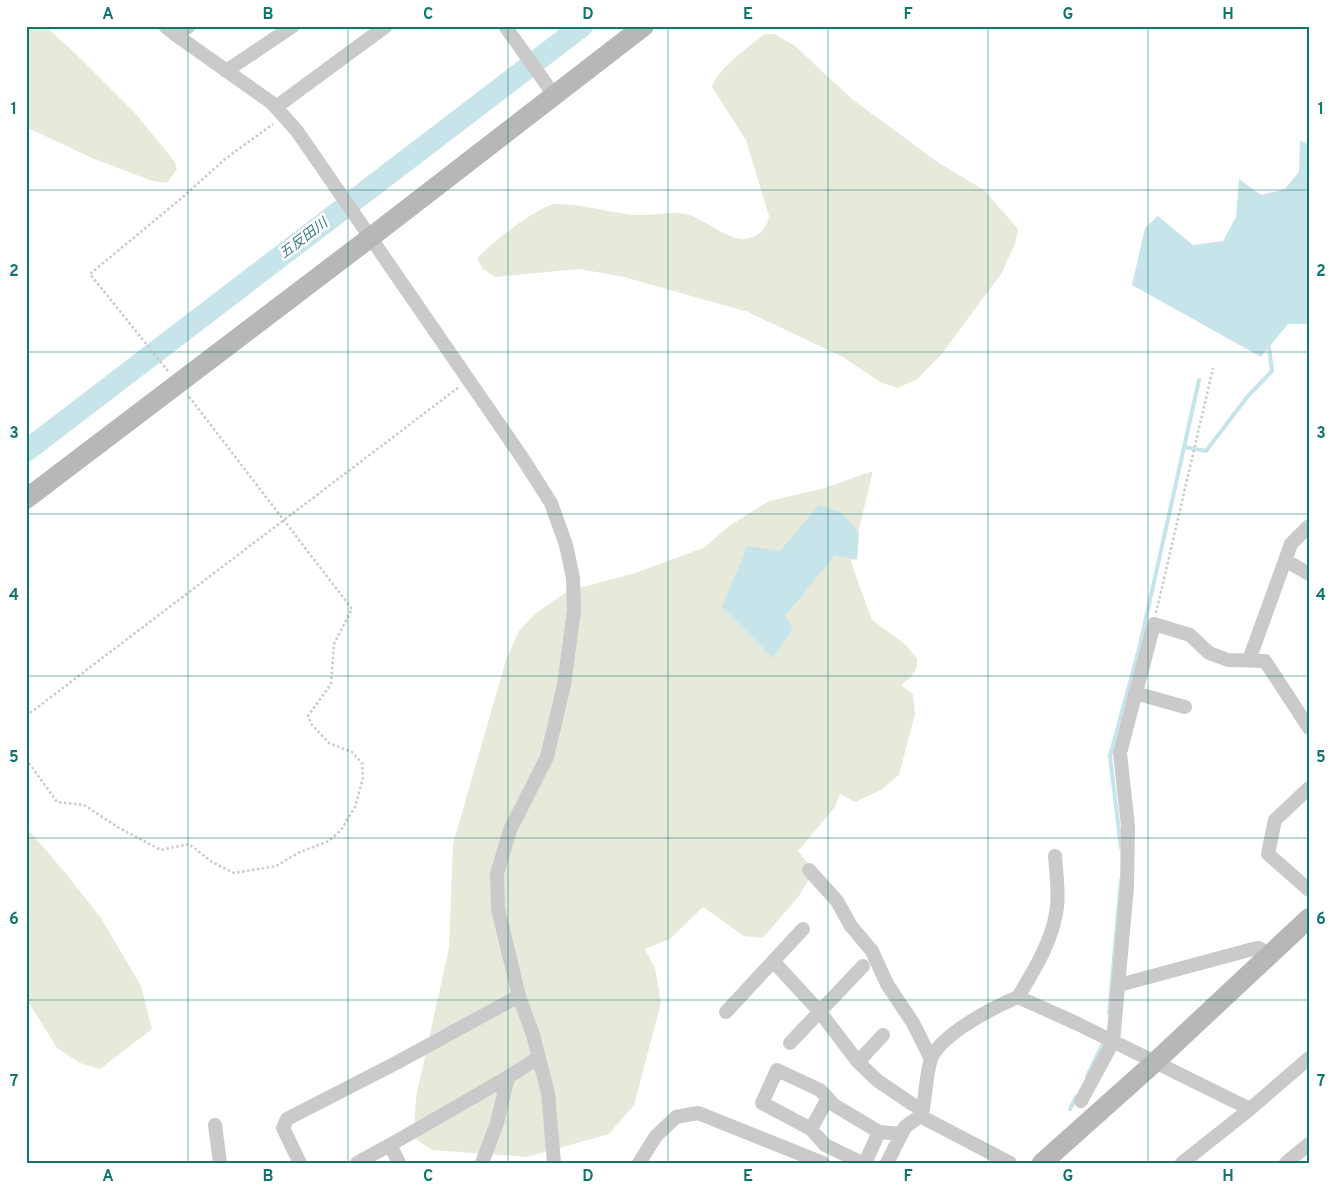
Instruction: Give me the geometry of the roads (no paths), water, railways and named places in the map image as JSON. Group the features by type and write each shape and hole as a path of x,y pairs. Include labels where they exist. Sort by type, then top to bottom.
{"street":[{"path":"170,31 190,26"},
{"path":"226,71 293,26"},
{"path":"505,26 554,95"},
{"path":"26,499 371,237 644,26"},
{"path":"280,112 377,29"},
{"path":"170,31 280,112 371,237 521,456 551,503 566,545 573,578 574,611 564,685 547,757 510,830 497,874 498,909 519,996 533,1034 548,1093 554,1163"},
{"path":"1249,660 1291,544 1309,526"},
{"path":"1285,560 1309,574"},
{"path":"1081,1102 1107,1039 1119,985 1127,887 1128,826 1120,753 1154,624 1190,635 1209,653 1228,660 1265,661 1309,728"},
{"path":"1136,694 1185,707"},
{"path":"1309,788 1276,820 1268,854 1309,890"},
{"path":"887,1163 905,1128 922,1113 931,1059 944,1041 980,1016 1018,997 1040,962 1051,932 1057,907 1056,856"},
{"path":"809,870 836,901 851,926 872,951 887,984 913,1023 931,1059"},
{"path":"1042,1163 1154,1063 1309,918"},
{"path":"726,1012 803,929"},
{"path":"1119,985 1253,949 1259,948 1269,956"},
{"path":"773,961 820,1012 858,1062 878,1080 922,1113 1010,1163"},
{"path":"790,1043 863,966"},
{"path":"300,1163 283,1128 286,1119 396,1063 519,996"},
{"path":"1018,997 1250,1109"},
{"path":"858,1062 884,1034"},
{"path":"358,1163 538,1058"},
{"path":"1182,1163 1250,1109 1309,1058"},
{"path":"879,1132 864,1163 825,1145 811,1129 762,1103 777,1070 820,1090 834,1105 879,1132 902,1134"},
{"path":"482,1163 497,1123 508,1076"},
{"path":"811,1129 828,1098"},
{"path":"638,1163 656,1136 676,1117 698,1113 823,1163"},
{"path":"215,1125 220,1163"},
{"path":"1286,1163 1309,1144"},
{"path":"390,1145 399,1163"}],"water":[{"path":"1300,140 1309,145 1309,324 1288,324 1261,357 1132,285 1145,228 1158,216 1193,245 1223,241 1236,217 1239,179 1261,195 1285,189 1299,172"},
{"path":"819,505 842,513 859,533 857,560 835,555 785,616 793,629 773,658 722,607 747,546 780,551"}],"waterway":[{"name":"五反田川","path":"26,451 582,26"},
{"path":"1184,447 1206,451 1248,396 1272,371 1269,347"},
{"path":"1121,848 1110,756 1139,649 1199,380"},
{"path":"1109,1013 1121,880"},
{"path":"1087,1076 1105,1039"},
{"path":"1070,1109 1076,1097"}]}
